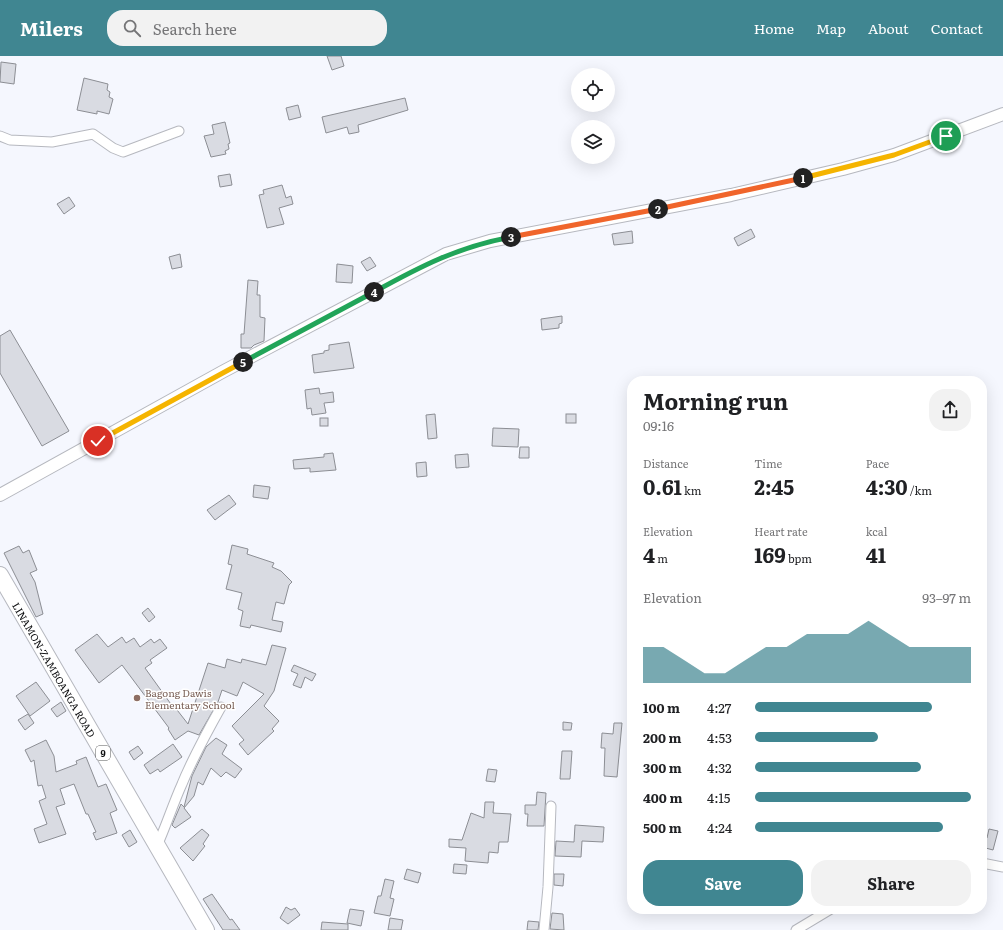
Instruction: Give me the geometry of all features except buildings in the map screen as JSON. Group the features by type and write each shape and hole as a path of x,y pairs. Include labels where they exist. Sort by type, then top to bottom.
{"highway":[{"name":"LINAMON-ZAMBOANGA ROAD","path":"0,575 206,930"}],"street":[{"path":"0,495 224,371 446,254 490,241 731,195 843,170 894,155 1003,114"},
{"path":"0,136 10,140 52,142 93,134 113,148 123,152 179,131"},
{"path":"157,846 172,813 181,784 221,707"},
{"path":"544,930 548,887 551,806"},
{"path":"987,864 1003,867"},
{"path":"796,930 823,914"}],"place":[{"name":"Bagong Dawis Elementary School","path":"137,698"}],"route":[{"path":"98,441 224,371 307,329 446,254 490,241 731,195 843,170 894,155 946,136"}]}
